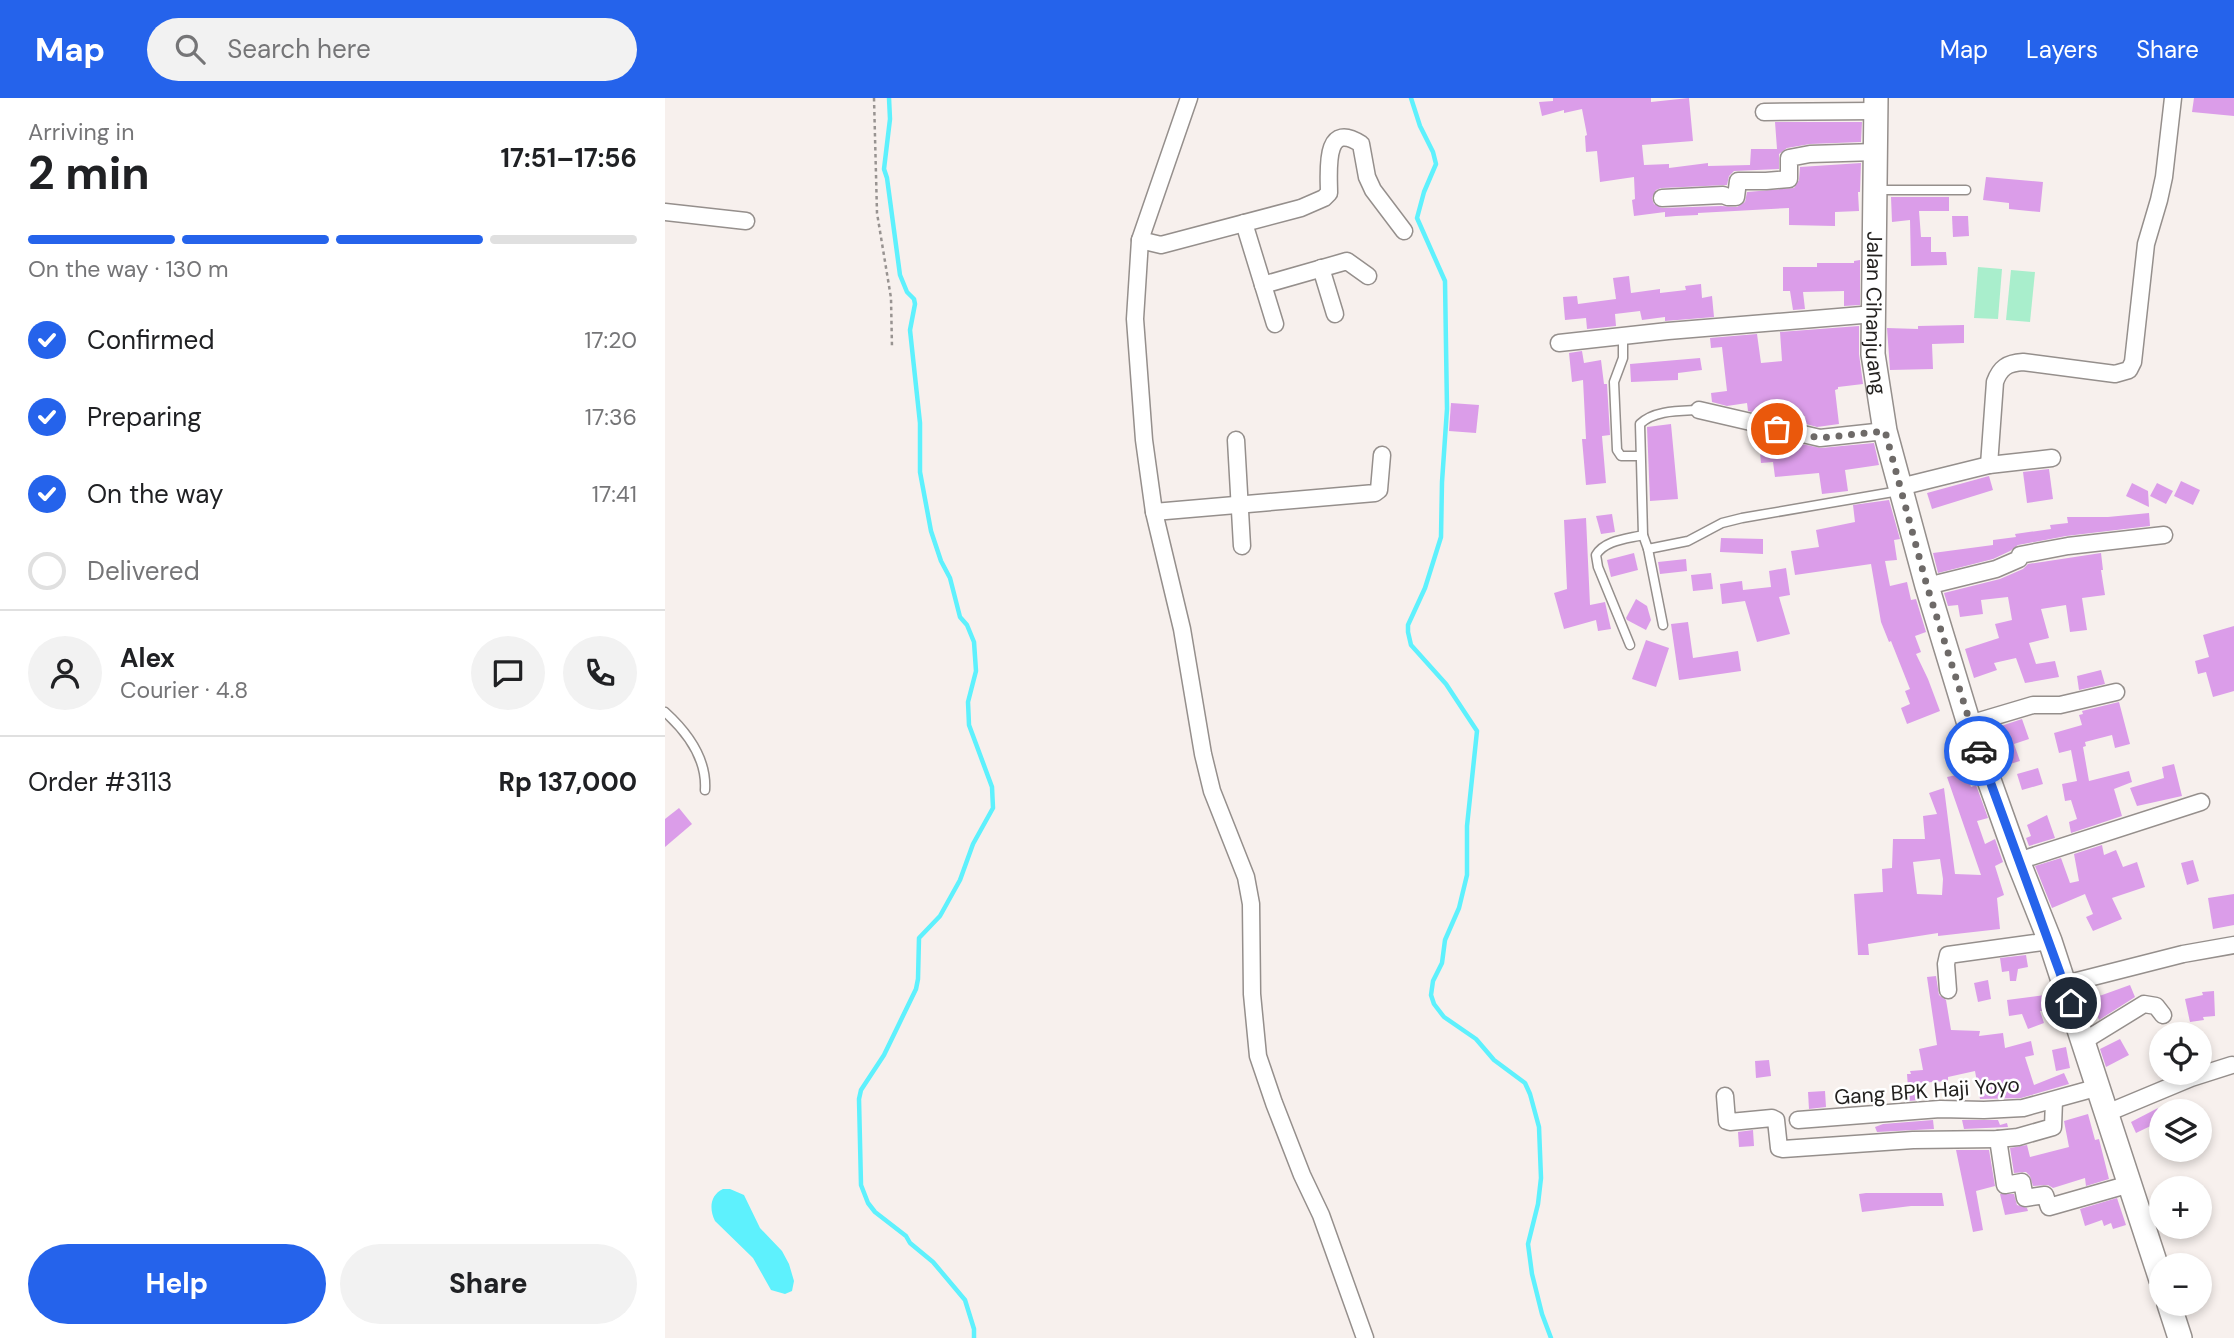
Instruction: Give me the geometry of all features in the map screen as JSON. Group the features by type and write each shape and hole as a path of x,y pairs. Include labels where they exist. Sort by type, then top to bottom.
{"main road":[{"name":"Jalan Cihanjuang","path":"1876,105 1873,354 1885,431 1927,586 1969,724 2065,984 2152,1253"},
{"path":"2173,1316 2180,1338"}],"street":[{"path":"1189,98 1140,240 1135,319 1144,440 1154,512 1182,629 1212,791 1243,869 1251,904 1252,994 1258,1056 1283,1127 1321,1215 1365,1338"},
{"path":"1989,466 1995,383 1998,373 2004,367 2023,362 2115,374 2129,370 2133,362 2146,244 2164,177 2173,98"},
{"path":"1764,112 1876,105"},
{"path":"1140,240 1161,245 1301,208 1324,198 1329,193 1329,149 1333,142 1343,137 1352,138 1361,144 1367,177 1373,190 1404,231"},
{"path":"1662,198 1723,195 1736,197 1738,181 1788,180 1789,158 1810,154 1876,152"},
{"path":"665,212 746,221"},
{"path":"1244,223 1275,324"},
{"path":"1263,285 1347,261 1368,276"},
{"path":"1321,268 1335,314"},
{"path":"1559,343 1719,326 1874,314"},
{"path":"1699,410 1820,438 1885,431"},
{"path":"1236,440 1241,545"},
{"path":"1154,512 1375,493 1379,490 1382,455"},
{"path":"1901,489 1989,466 2052,458"},
{"path":"1927,586 1996,569 2019,559 2020,555 2080,544 2164,535"},
{"path":"1969,724 2025,707 2060,705 2116,692"},
{"path":"2018,861 2201,802"},
{"path":"1948,990 1948,955 2050,941"},
{"path":"2065,984 2183,954 2234,945"},
{"path":"2084,1041 2144,1004 2155,1006 2162,1015"},
{"path":"2107,1113 2191,1078 2232,1065"},
{"name":"Gang BPK Haji Yoyo","path":"1798,1120 1940,1109 2023,1108 2099,1087"},
{"path":"1725,1096 1727,1121 1776,1120 1779,1148 1783,1149 1913,1140 2018,1137 2053,1127 2054,1100"},
{"path":"1998,1139 2005,1185 2022,1182 2025,1198 2045,1195 2049,1208 2130,1184"}],"lane":[{"path":"1875,190 1966,190"},
{"path":"1623,336 1623,358 1614,382 1616,450 1621,456 1640,456"},
{"path":"1663,625 1649,549 1643,535 1641,422 1657,414 1699,410"},
{"path":"1649,549 1688,541 1722,523 1742,518 1901,489"},
{"path":"1630,645 1598,567 1596,555 1601,547 1643,535"},
{"path":"665,712 680,726 705,768 705,790"}],"path":[{"path":"874,98 877,213 891,299 892,348"}],"green space":[{"path":"1978,267 2002,269 1998,319 1974,318"},
{"path":"2011,270 2035,272 2030,322 2006,320"}],"water":[{"path":"723,1189 744,1195 760,1228 782,1251 794,1281 792,1291 785,1294 771,1290 753,1258 715,1221 712,1203 715,1195"}],"building":[{"path":"1553,98 1651,98 1651,102 1689,98 1693,141 1642,145 1644,165 1669,164 1669,168 1708,163 1708,166 1750,165 1751,149 1777,149 1775,122 1862,122 1861,142 1810,144 1787,148 1779,154 1779,169 1734,171 1729,176 1727,185 1661,188 1656,190 1652,198 1654,204 1662,208 1737,207 1745,202 1747,192 1794,188 1799,180 1800,167 1861,163 1859,211 1835,212 1835,226 1789,225 1789,208 1665,217 1665,212 1634,216 1634,177 1600,182 1597,151 1586,152 1587,135 1582,109 1564,113 1564,110 1542,116 1539,102 1553,101"},
{"path":"2194,98 2234,98 2234,116 2192,112"},
{"path":"1986,177 2043,182 2040,212 2009,209 2009,203 1983,200"},
{"path":"1891,197 1949,197 1949,211 1919,211 1921,237 1931,237 1931,252 1946,252 1947,265 1911,266 1910,220 1892,222"},
{"path":"1952,216 1968,216 1969,236 1953,237"},
{"path":"1860,260 1860,305 1844,306 1844,291 1803,292 1805,309 1793,310 1790,291 1783,291 1783,267 1817,267 1817,263 1854,263"},
{"path":"1629,276 1631,293 1660,289 1660,293 1686,290 1685,286 1701,284 1702,298 1712,296 1714,317 1642,320 1640,311 1615,314 1616,326 1587,329 1586,318 1565,320 1563,297 1577,296 1578,304 1616,299 1613,278"},
{"path":"1964,325 1964,343 1932,344 1933,369 1890,370 1887,328 1918,329 1918,326"},
{"path":"1859,326 1863,384 1838,387 1835,390 1839,424 1817,427 1806,424 1805,416 1771,416 1748,411 1747,403 1727,406 1712,402 1711,393 1727,391 1722,347 1711,348 1710,338 1757,334 1761,363 1782,361 1780,332"},
{"path":"1582,351 1584,363 1601,360 1604,384 1607,384 1610,435 1602,436 1606,483 1586,485 1582,439 1586,439 1583,380 1572,382 1569,353"},
{"path":"1700,358 1702,370 1678,373 1678,380 1631,382 1630,364"},
{"path":"1451,403 1479,405 1476,433 1449,431"},
{"path":"1671,424 1678,499 1650,501 1647,427"},
{"path":"1782,440 1821,448 1874,443 1879,465 1845,470 1848,491 1822,494 1819,473 1775,477 1773,462 1761,463 1759,443"},
{"path":"2049,469 2053,499 2027,503 2023,472"},
{"path":"1989,476 1993,490 1932,509 1927,493"},
{"path":"2181,481 2200,490 2193,505 2174,496"},
{"path":"2132,483 2148,491 2149,507 2126,496"},
{"path":"2157,483 2173,491 2166,504 2150,496"},
{"path":"1889,500 1900,539 1894,540 1897,560 1885,561 1890,586 1907,582 1911,600 1916,599 1926,632 1915,636 1921,652 1916,654 1940,711 1907,724 1901,708 1910,704 1905,691 1910,689 1881,622 1871,564 1795,575 1791,551 1819,547 1816,530 1855,522 1853,505"},
{"path":"2149,513 2150,526 2018,545 1993,559 1938,573 1933,553 1993,545 1993,540 2016,537 2015,534 2051,529 2050,525 2068,523 2067,517"},
{"path":"1612,514 1615,532 1601,534 1596,516"},
{"path":"1586,518 1590,605 1605,602 1611,629 1598,631 1596,620 1564,629 1554,593 1567,589 1564,520"},
{"path":"1721,538 1763,539 1763,554 1720,552"},
{"path":"1634,553 1638,570 1611,577 1607,560"},
{"path":"2101,553 2105,595 2082,598 2087,630 2070,632 2066,605 2041,609 2049,638 2029,643 2036,664 2055,661 2059,677 2025,683 2016,658 1994,663 1997,670 1974,678 1965,649 1999,638 1995,624 2012,620 2008,597 1981,600 1983,614 1960,617 1958,605 1948,606 1944,593 2000,579 2028,564"},
{"path":"1686,559 1687,571 1660,574 1658,562"},
{"path":"1786,568 1790,595 1779,597 1790,634 1757,642 1745,601 1722,604 1720,584 1742,581 1743,590 1771,587 1769,571"},
{"path":"1711,573 1713,589 1693,591 1691,575"},
{"path":"1636,599 1647,606 1651,620 1646,630 1626,618"},
{"path":"1688,622 1693,658 1738,651 1741,671 1679,680 1671,624"},
{"path":"2234,626 2234,691 2213,697 2206,672 2198,674 2195,661 2209,657 2203,635"},
{"path":"1646,640 1669,648 1656,687 1632,679"},
{"path":"2101,670 2105,684 2079,690 2077,676"},
{"path":"2119,702 2130,744 2115,748 2112,735 2085,742 2086,746 2083,747 2089,781 2129,771 2132,782 2114,789 2122,816 2071,833 2069,822 2077,819 2071,800 2065,801 2062,784 2077,781 2071,750 2059,753 2054,733 2082,725 2079,715 2083,714 2082,711"},
{"path":"2022,719 2029,739 2014,744 2020,761 2000,767 1988,735 2002,730 2001,726"},
{"path":"2174,764 2182,796 2137,806 2130,788 2164,778 2162,767"},
{"path":"2038,768 2043,784 2022,790 2017,774"},
{"path":"1961,774 1963,781 1969,779 1971,787 1976,785 1988,818 1977,821 1985,844 1995,839 2003,862 1995,866 2004,895 1997,898 2000,929 1938,936 1938,933 1868,944 1869,955 1858,955 1854,894 1883,892 1882,869 1892,868 1893,839 1925,839 1923,816 1937,814 1929,793 1944,788 1955,874 1981,875 1947,777","holes":["1940,859 1942,895 1917,894 1913,862"]},
{"path":"679,808 692,824 665,847 665,819"},
{"path":"2047,815 2055,838 2029,846 2026,838 2031,836 2027,825"},
{"path":"2102,845 2104,855 2116,850 2123,867 2137,862 2145,887 2112,898 2122,919 2093,931 2086,917 2093,914 2085,894 2052,908 2035,866 2061,858 2070,883 2079,881 2074,854"},
{"path":"2193,860 2199,881 2187,885 2181,863"},
{"path":"2234,894 2234,925 2213,929 2208,898"},
{"path":"2026,955 2028,967 2018,969 2016,981 2010,981 2009,971 2002,972 2000,958"},
{"path":"1936,976 1939,995 1946,1000 1951,1030 1980,1031 1979,1036 2003,1033 2005,1048 2031,1041 2034,1055 2025,1057 2034,1085 2064,1073 2069,1084 2021,1098 1980,1099 1975,1071 1948,1077 1948,1081 1918,1083 1920,1100 1909,1101 1907,1074 1911,1074 1910,1071 1923,1070 1919,1049 1937,1045 1927,977"},
{"path":"1988,980 1991,999 1978,1002 1974,983"},
{"path":"2130,985 2135,997 2099,1020 2091,999"},
{"path":"2214,991 2215,1016 2190,1022 2185,999 2203,995 2202,992"},
{"path":"2045,995 2046,1011 2040,1011 2044,1023 2028,1029 2022,1014 2009,1016 2007,1000"},
{"path":"2120,1039 2129,1055 2106,1067 2100,1049"},
{"path":"2066,1047 2070,1068 2056,1071 2052,1050"},
{"path":"1769,1060 1771,1076 1756,1078 1755,1061"},
{"path":"1825,1091 1826,1107 1809,1109 1808,1092"},
{"path":"2149,1113 2149,1127 2136,1133 2131,1122"},
{"path":"2088,1114 2095,1140 2099,1139 2109,1179 2086,1186 2085,1178 2053,1188 2048,1185 2033,1186 2026,1172 2014,1173 2010,1148 2027,1145 2030,1157 2069,1147 2064,1121"},
{"path":"1933,1120 1934,1129 1877,1132 1875,1127 1883,1124"},
{"path":"1962,1120 1998,1120 2000,1125 2007,1123 2008,1127 1964,1129"},
{"path":"1753,1130 1754,1146 1739,1147 1738,1132"},
{"path":"1956,1150 1989,1150 1995,1186 1976,1191 1983,1230 1973,1232"},
{"path":"1942,1193 1944,1206 1911,1206 1862,1212 1859,1194"},
{"path":"2000,1194 2014,1194 2017,1205 2027,1208 2028,1211 2005,1215"},
{"path":"2117,1198 2126,1225 2113,1229 2111,1223 2104,1226 2102,1220 2085,1226 2080,1209"}],"waterway":[{"path":"889,98 890,119 884,169 900,275 915,304 910,330 920,423 920,472 931,531 950,578 960,617 967,625 974,642 976,671 968,702 969,725 992,787 993,808 940,916 919,938 916,989 884,1055 861,1090 861,1185 875,1212 933,1262 965,1300 974,1338"},
{"path":"1411,98 1436,164 1417,218 1445,281 1447,409 1441,537 1425,588 1408,625 1408,632 1411,645 1446,684 1477,731 1467,826 1467,875 1459,908 1445,940 1442,963 1433,981 1431,995 1444,1017 1476,1039 1494,1060 1525,1083 1530,1094 1539,1127 1541,1178 1528,1244 1532,1274 1551,1338"}],"way so far":[{"path":"1777,429 1820,438 1885,431 1927,586 1979,751"}],"route":[{"path":"1979,751 2071,1003"}]}
